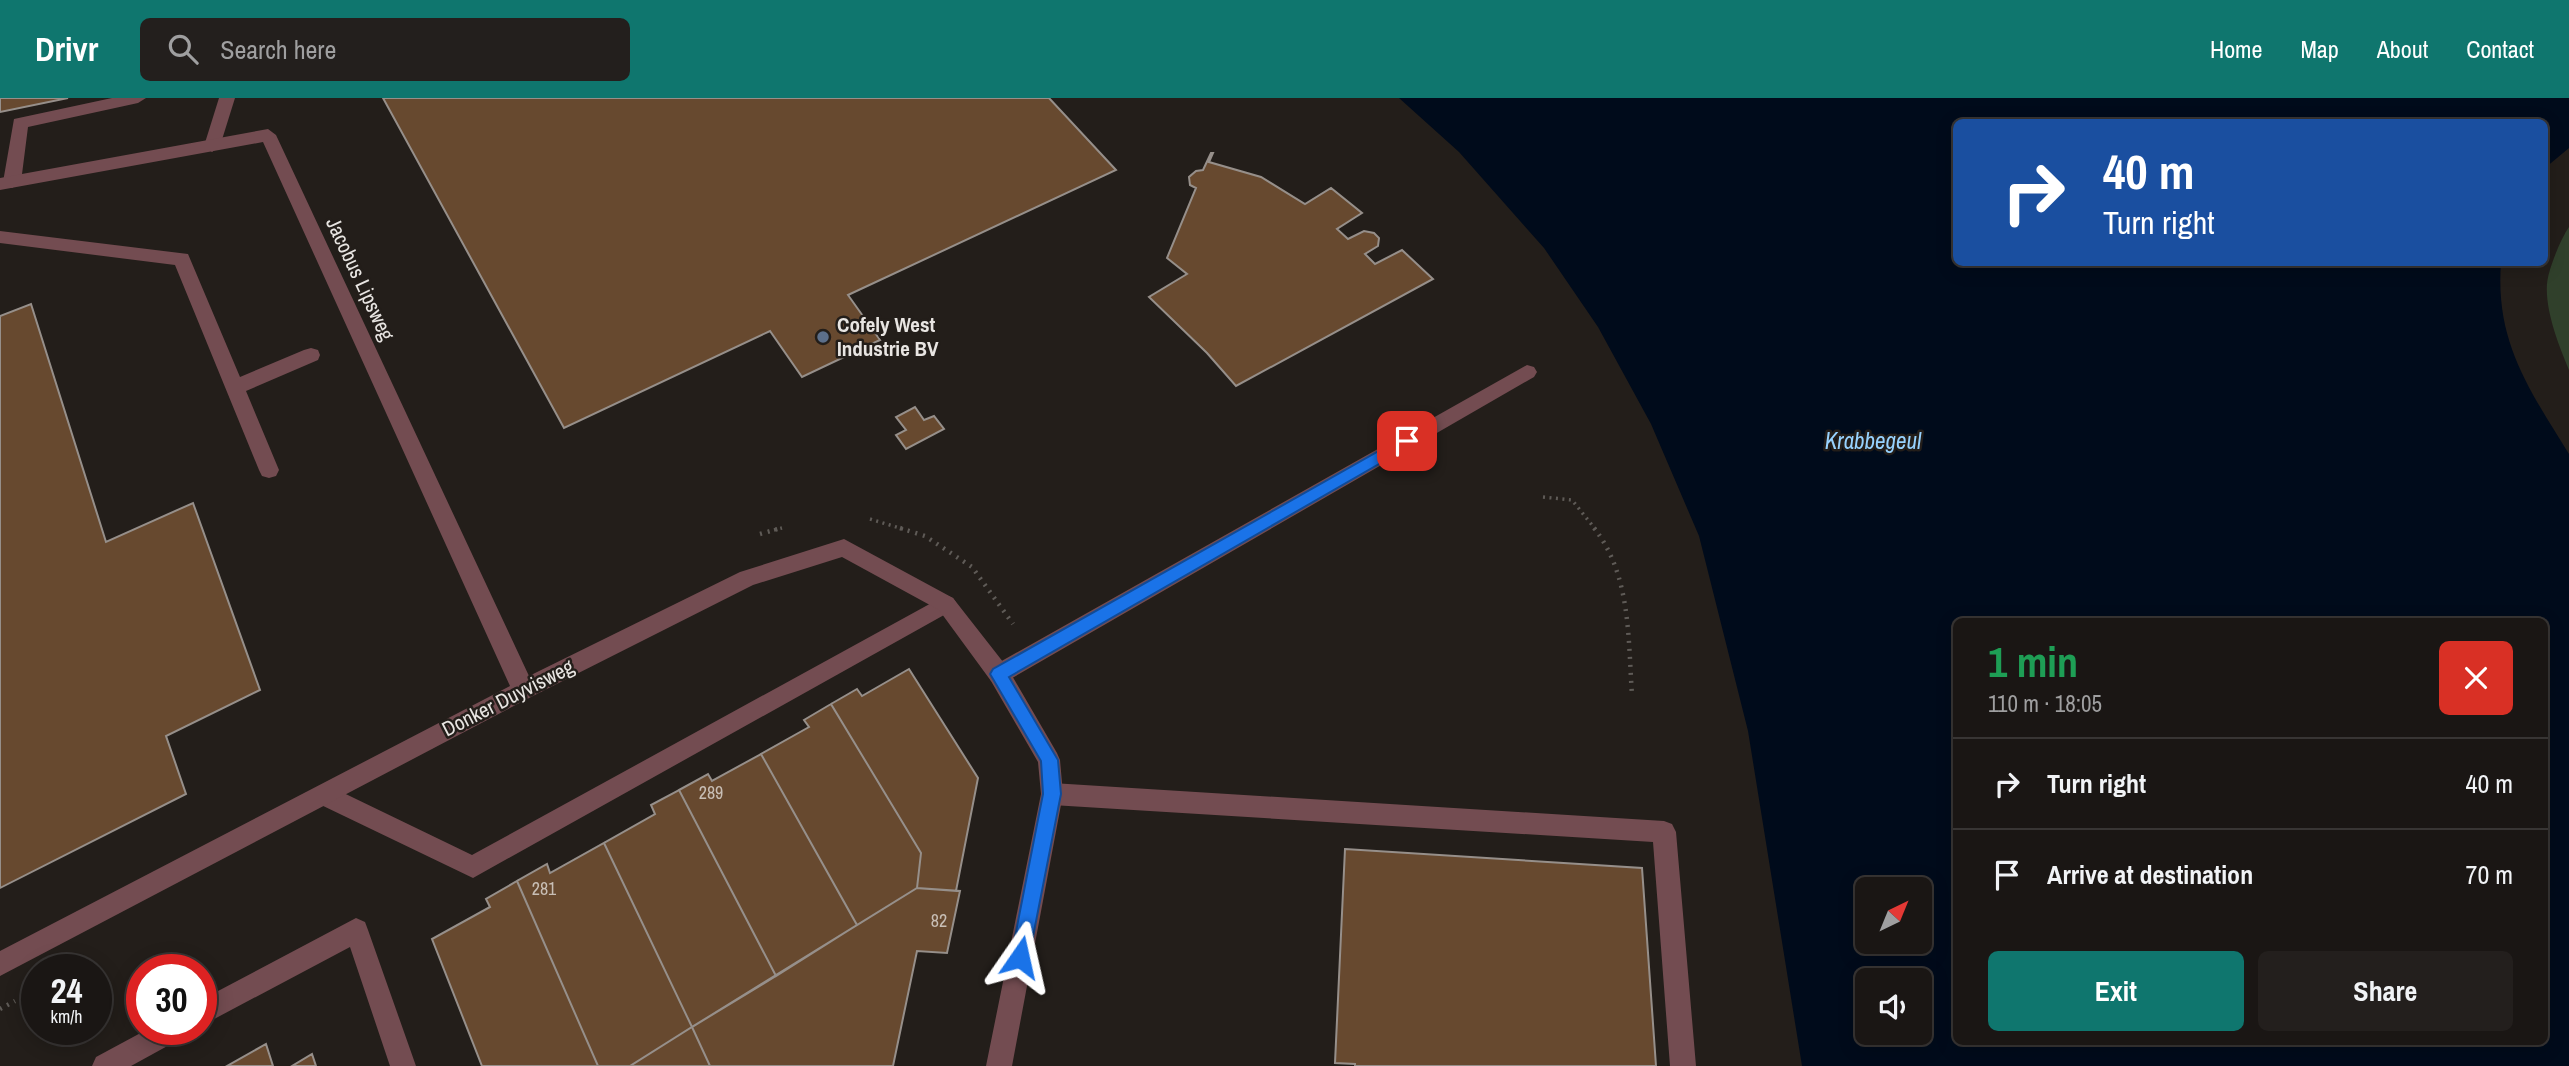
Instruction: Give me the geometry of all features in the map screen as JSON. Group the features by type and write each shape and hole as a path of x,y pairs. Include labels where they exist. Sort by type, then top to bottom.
{"street":[{"path":"212,146 227,98"},
{"path":"6,183 20,123 131,99"},
{"name":"Jacobus Lipsweg","path":"6,183 268,135 523,690"},
{"path":"0,237 182,260 269,470"},
{"path":"234,388 311,355"},
{"path":"999,674 1527,372"},
{"name":"Donker Duyvisweg","path":"0,964 523,690 747,578 844,548 946,604 999,674 1049,760 1052,794 999,1066"},
{"path":"325,795 473,867 946,604"},
{"path":"1052,794 1664,832 1683,1066"},
{"path":"217,1005 356,930 403,1066"},
{"path":"105,1066 144,1045"}],"path":[{"path":"1543,497 1572,500 1609,547 1626,602 1632,695"}],"green space":[{"path":"2569,227 2569,370 2548,305 2547,284 2552,263"}],"water":[{"name":"Krabbegeul","path":"1399,98 2569,98 2569,148 2548,166 2548,119 1953,119 1953,266 2501,266 2503,317 2509,341 2528,386 2569,454 2569,1066 1802,1066 1748,731 1699,536 1651,424 1598,327 1544,248 1459,152"}],"building":[{"path":"0,98 68,98 0,112"},
{"path":"383,98 1049,98 1116,170 848,295 880,340 802,377 770,331 564,428"},
{"path":"1211,153 1209,162 1261,177 1305,204 1331,188 1362,213 1337,229 1348,239 1364,231 1374,233 1379,238 1378,246 1365,254 1375,264 1402,250 1433,279 1236,386 1207,353 1149,297 1187,274 1167,258 1196,188 1190,185 1189,177 1196,171 1203,170"},
{"path":"31,304 106,542 193,503 260,690 166,736 186,794 0,888 0,316"},
{"path":"915,407 924,420 934,416 944,429 906,449 896,435 906,430 896,417"},
{"path":"909,669 978,778 956,891 917,888 921,853 831,704 857,689 862,696"},
{"path":"831,704 921,853 917,888 857,925 761,754 809,727 804,720"},
{"path":"761,754 857,925 776,976 679,790 708,774 712,781"},
{"path":"679,790 776,976 692,1027 604,843 655,814 651,805"},
{"path":"604,843 692,1027 630,1066 598,1066 517,881 547,864 550,873"},
{"path":"1345,849 1642,868 1656,1066 1355,1066 1335,1063"},
{"path":"517,881 598,1066 482,1066 432,939 490,907 486,899"},
{"path":"917,888 960,891 947,953 917,951 893,1066 710,1066 692,1027"},
{"path":"692,1027 710,1066 630,1066"},
{"path":"266,1044 273,1066 227,1066"},
{"path":"312,1054 316,1066 292,1066"}],"place":[{"name":"Cofely West Industrie BV","path":"823,337"}],"route":[{"path":"1020,957 1052,794 1049,760 999,674 1407,441"}]}
